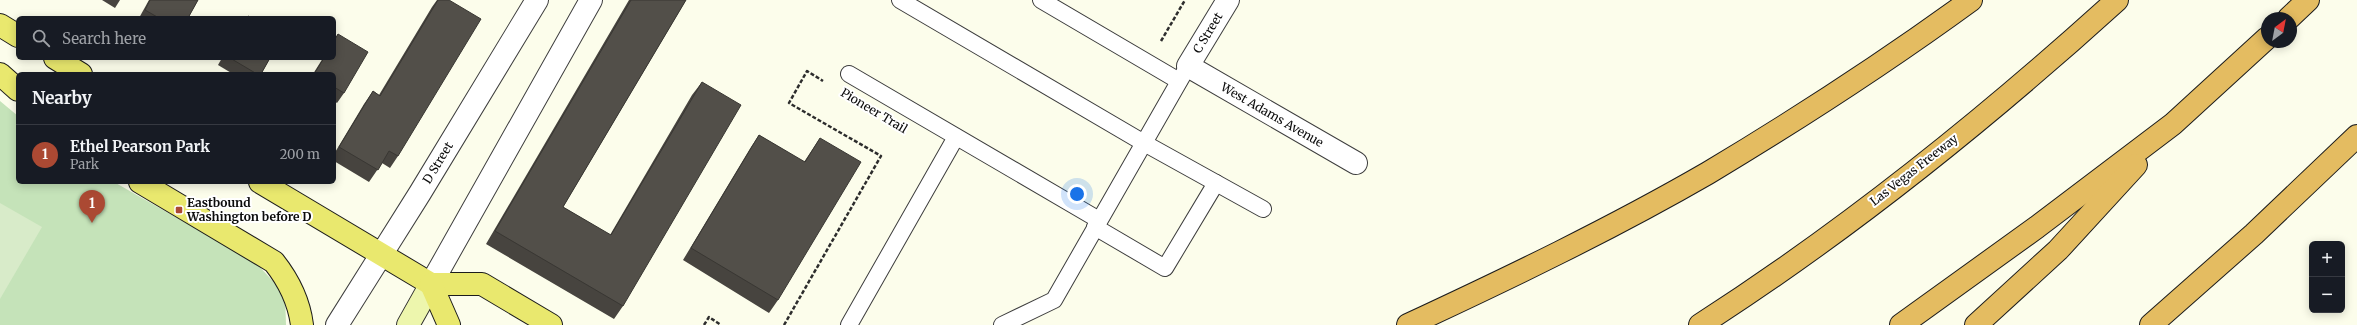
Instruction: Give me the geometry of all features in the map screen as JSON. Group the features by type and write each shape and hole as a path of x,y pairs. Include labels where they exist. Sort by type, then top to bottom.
{"highway":[{"path":"1408,325 1591,236 1708,173 1816,106 1911,44 1971,0"},
{"name":"Las Vegas Freeway","path":"1700,325 1798,258 1920,166 2074,39 2117,0"},
{"path":"2295,12 2308,0"},
{"path":"1976,325 2058,250 2173,124 2261,43"},
{"path":"1901,325 2037,227 2173,124"},
{"path":"2151,325 2254,234 2357,136"}],"main road":[{"path":"0,25 16,35"},
{"path":"58,60 78,72"},
{"path":"0,74 16,88"},
{"path":"143,184 274,262 286,276 294,292 302,325"},
{"path":"263,184 431,284 482,284 552,325"},
{"path":"408,325 431,284"},
{"path":"431,284 449,325"}],"street":[{"path":"431,284 591,0"},
{"name":"C Street","path":"1180,80 1228,0"},
{"name":"D Street","path":"337,325 380,254 424,186 530,2"},
{"name":"West Adams Avenue","path":"1180,80 1356,163"}],"lane":[{"path":"900,0 1144,143 1263,209"},
{"path":"1002,325 1054,300 1180,80 1041,0"},
{"path":"850,74 956,137 1095,228 1165,268 1216,183"},
{"path":"849,325 956,137"}],"path":[{"path":"784,325 881,156 789,103 808,71 826,82"},
{"path":"704,325 708,318 721,325"}],"green space":[{"path":"0,101 16,114 16,184 118,184 256,263 285,294 286,325 0,325"},
{"path":"0,203 42,227 0,299"}],"building":[{"path":"150,0 198,0 189,16 156,16 145,10"},
{"path":"438,0 449,0 481,19 398,156 389,151 378,170 339,147 373,91 380,96"},
{"path":"631,0 686,0 563,207 611,235 702,82 741,105 623,306 495,231"},
{"path":"338,34 368,52 344,93 336,88 336,72 315,72 323,60 336,60 336,38"},
{"path":"233,60 269,60 262,72 254,72"},
{"path":"759,135 805,162 820,138 861,162 778,300 691,248"}],"place":[{"name":"Eastbound Washington before D","path":"179,210"},
{"name":"Ethel Pearson Park","path":"92,223"}]}
